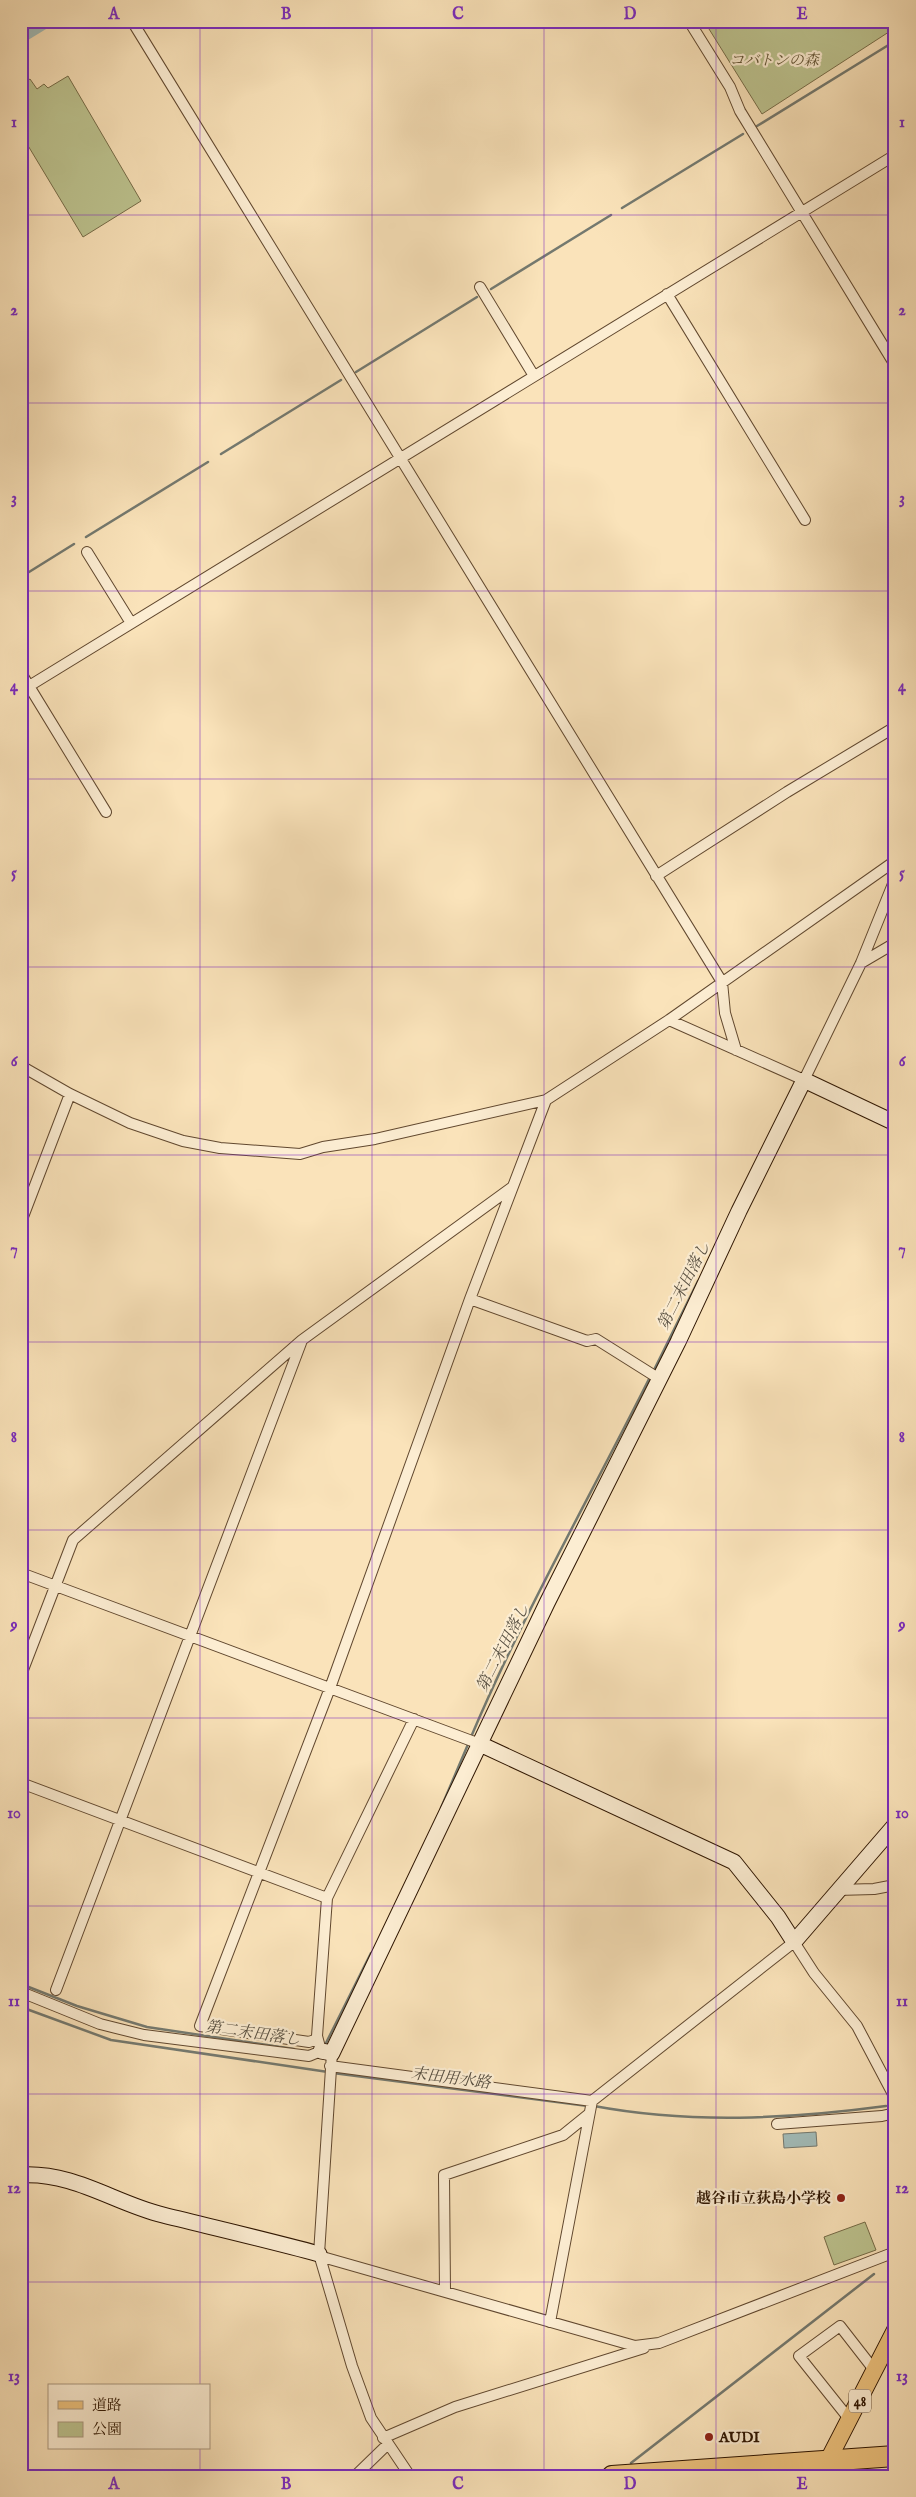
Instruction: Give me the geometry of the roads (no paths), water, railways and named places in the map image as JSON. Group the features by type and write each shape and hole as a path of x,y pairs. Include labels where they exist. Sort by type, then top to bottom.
{"highway":[{"path":"776,2476 895,2456"},
{"path":"612,2476 895,2467"}],"main road":[{"name":"48","path":"824,2469 895,2330"}],"street":[{"path":"132,21 722,982 725,1014 736,1050"},
{"path":"689,21 895,365"},
{"path":"25,688 895,155"},
{"path":"480,287 534,376"},
{"path":"667,294 805,520"},
{"path":"87,552 131,623"},
{"path":"21,673 25,688 106,812"},
{"path":"656,876 787,792 895,727"},
{"path":"21,1066 70,1094 130,1123 182,1141 220,1148 300,1154 323,1147 375,1139 546,1100 669,1020 895,861"},
{"path":"21,1992 100,2024 144,2034 309,2056 325,2052 480,1744 575,1545 658,1378 678,1342 739,1211 861,963 895,879"},
{"path":"861,963 895,943"},
{"path":"669,1020 895,1123"},
{"path":"21,1222 70,1094"},
{"path":"546,1100 470,1299 330,1688 257,1873 200,2026 309,2042 325,2052 592,2100"},
{"path":"21,1675 73,1540 302,1340 512,1188"},
{"path":"470,1299 587,1341 596,1339 658,1378"},
{"path":"56,1990 302,1340"},
{"path":"21,1574 480,1744 734,1862 772,1909 814,1973 857,2026 895,2098"},
{"path":"410,2476 371,2418 352,2366 319,2255 330,2098 325,2052 327,1898 414,1719"},
{"path":"21,1783 327,1898"},
{"path":"550,2322 592,2100 794,1942 895,1825"},
{"path":"837,1890 874,1889 895,1885"},
{"path":"777,2124 882,2116 895,2113"},
{"path":"445,2291 444,2175 564,2135 589,2114"},
{"path":"22,2172 64,2178 162,2215 186,2219 319,2255 627,2345 649,2345"},
{"path":"355,2476 386,2441 455,2407 649,2345 895,2252"},
{"path":"850,2420 799,2356 840,2326 875,2371"}],"water":[{"path":"816,2132 817,2146 784,2148 783,2134"}],"waterway":[{"path":"21,35 44,21"},
{"path":"757,126 895,41"},
{"path":"622,208 743,134"},
{"path":"491,289 611,215"},
{"path":"356,372 477,297"},
{"path":"221,454 341,380"},
{"path":"86,537 208,462"},
{"path":"21,577 74,544"},
{"name":"第二末田落し","path":"653,1372 698,1281"},
{"name":"第二末田落し","path":"471,1737 512,1646 650,1377"},
{"name":"第二末田落し","path":"441,1808 469,1742"},
{"name":"第二末田落し","path":"322,2045 326,2043 371,1953"},
{"name":"第二末田落し","path":"21,1984 77,2006 147,2027 294,2049"},
{"name":"末田用水路","path":"21,2007 111,2040 328,2072"},
{"name":"末田用水路","path":"333,2073 588,2106"},
{"name":"末田用水路","path":"594,2106 666,2115 740,2118 813,2114 886,2106"},
{"path":"631,2463 874,2274"}],"place":[{"name":"越谷市立荻島小学校","path":"841,2198"},
{"name":"AUDI","path":"709,2437"}],"park label":[{"name":"コバトンの森","path":"774,60"}]}
